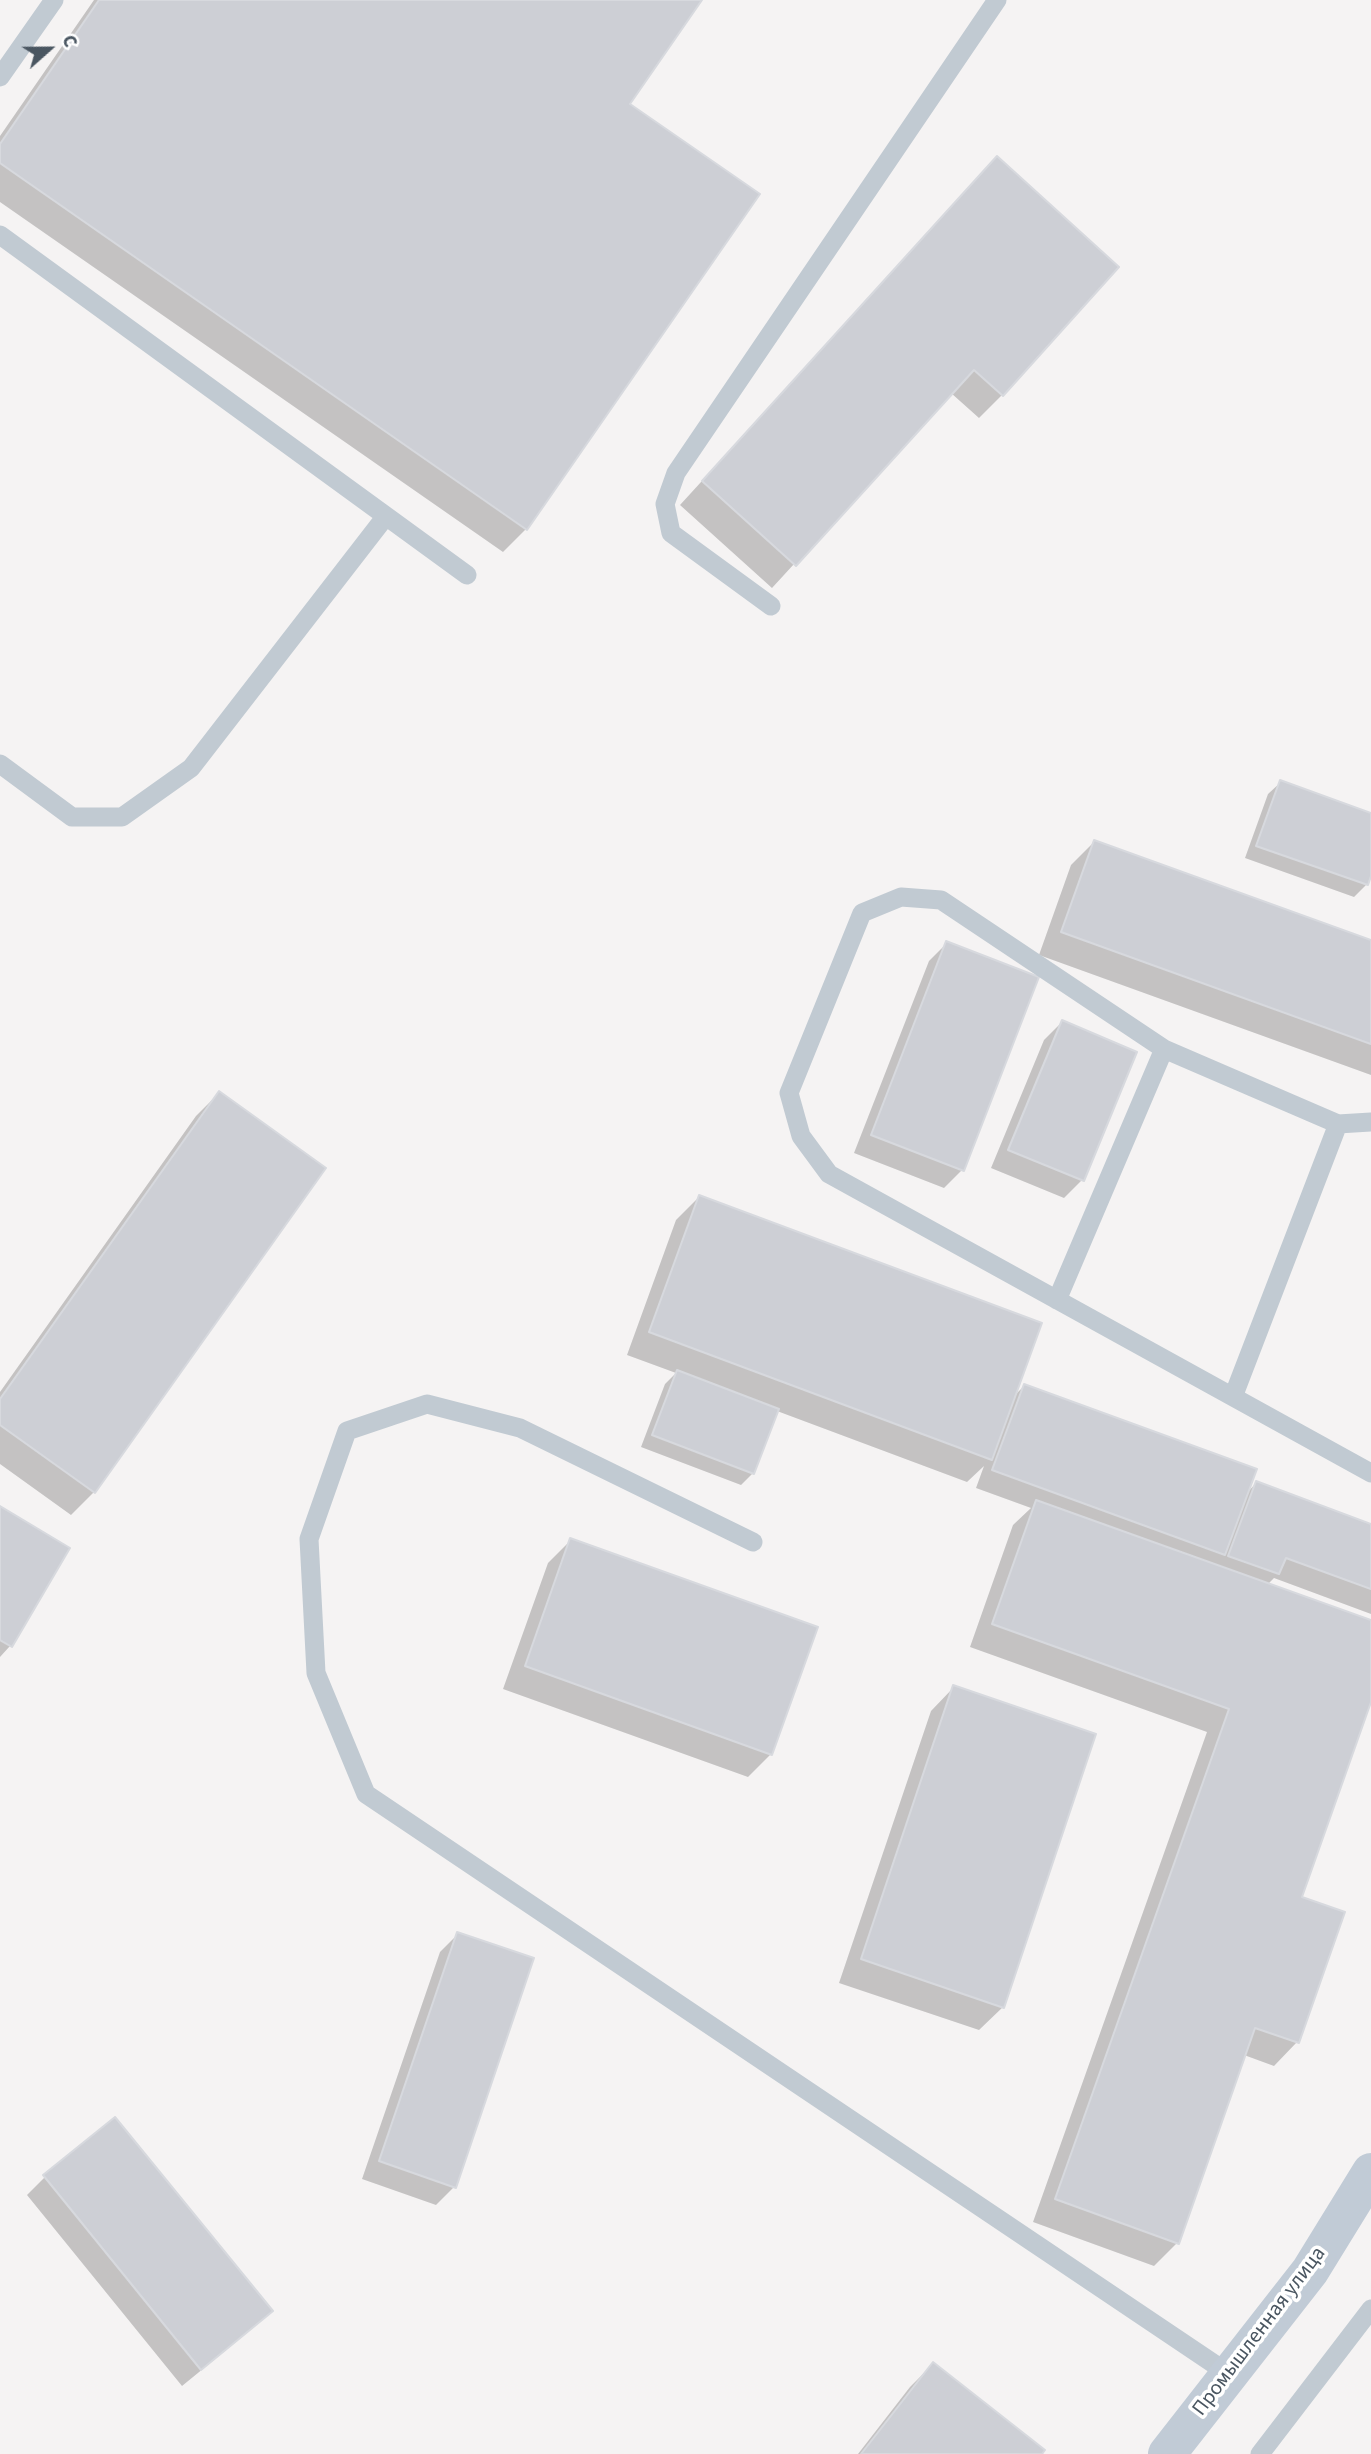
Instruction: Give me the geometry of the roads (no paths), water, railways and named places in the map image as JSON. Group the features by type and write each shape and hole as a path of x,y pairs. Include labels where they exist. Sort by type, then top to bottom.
{"street":[{"name":"Промышленная улица","path":"1167,2454 1310,2271 1371,2172"}],"lane":[{"path":"0,77 54,0"},
{"path":"771,607 671,533 665,504 676,473 997,0"},
{"path":"0,235 467,575"},
{"path":"0,764 72,817 122,817 191,768 386,516"},
{"path":"1371,1122 1338,1124 1164,1049 941,900 901,897 862,913 789,1093 801,1136 829,1174 1371,1473"},
{"path":"1057,1300 1164,1049"},
{"path":"1233,1397 1338,1124"},
{"path":"753,1542 520,1428 427,1404 347,1431 309,1539 316,1673 366,1794 1229,2374"},
{"path":"1260,2454 1371,2309"}]}
